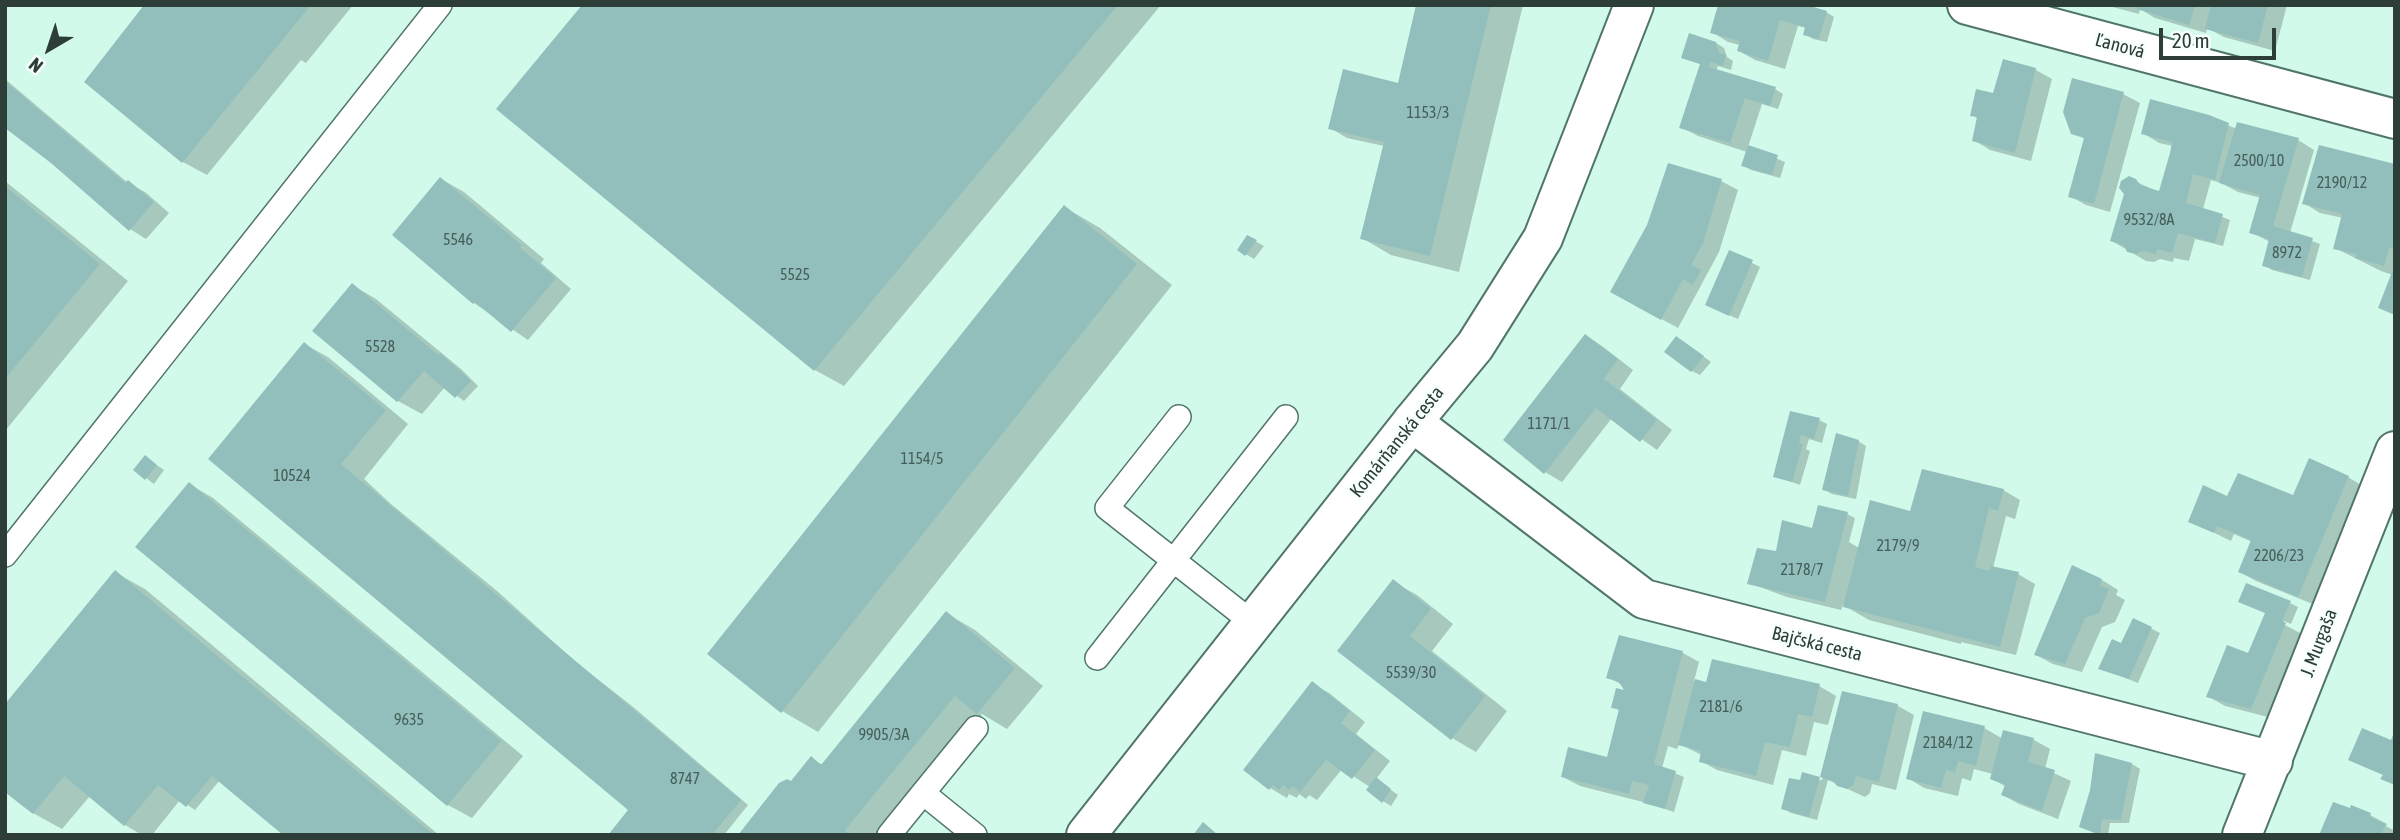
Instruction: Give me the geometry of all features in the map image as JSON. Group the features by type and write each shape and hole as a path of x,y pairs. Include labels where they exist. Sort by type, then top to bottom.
{"street":[{"name":"Komárňanská cesta","path":"1086,835 1475,346 1543,237 1634,5"},
{"name":"Ľanová","path":"1967,5 2395,119"},
{"name":"Bajčská cesta","path":"1412,422 1644,599 2273,761"},
{"name":"J. Murgaša","path":"2242,835 2395,451"}],"lane":[{"path":"5,555 440,5"},
{"path":"1180,417 1107,508 1253,623"},
{"path":"1097,658 1286,417"},
{"path":"889,835 976,728"},
{"path":"923,793 975,835"}],"building":[{"path":"144,5 311,5 182,163 84,82"},
{"path":"582,5 1118,5 814,371 496,109"},
{"path":"1416,5 1491,5 1430,256 1360,239 1384,142 1328,129 1343,69 1398,83"},
{"path":"1718,5 1807,5 1827,11 1819,39 1803,35 1805,27 1780,20 1768,61 1737,51 1740,41 1710,33"},
{"path":"2138,5 2195,5 2189,25 2137,9"},
{"path":"2211,5 2268,5 2258,43 2205,29"},
{"path":"1689,33 1716,42 1719,53 1726,55 1723,66 1710,62 1709,67 1776,87 1770,106 1745,98 1730,143 1679,128 1700,64 1681,58"},
{"path":"2003,59 2036,68 2015,153 1972,141 1977,117 1970,116 1976,89 1993,93"},
{"path":"2072,78 2124,92 2094,204 2068,197 2084,138 2071,134 2063,112"},
{"path":"5,81 125,183 128,180 154,202 129,231 51,163 5,128"},
{"path":"2150,99 2229,123 2215,180 2193,174 2186,203 2223,214 2215,243 2178,233 2172,253 2157,249 2156,254 2142,251 2136,254 2127,252 2124,245 2110,241 2124,194 2119,188 2121,181 2129,176 2136,179 2140,185 2159,191 2170,153 2172,142 2141,134"},
{"path":"2237,122 2299,138 2273,226 2313,238 2302,277 2262,266 2269,239 2249,233 2260,195 2219,183"},
{"path":"1748,145 1778,155 1772,175 1741,166"},
{"path":"2319,145 2395,164 2395,249 2389,248 2384,266 2355,258 2357,254 2333,249 2342,214 2302,204"},
{"path":"1668,163 1722,179 1703,243 1691,265 1701,270 1693,285 1683,279 1661,320 1610,292 1647,225"},
{"path":"440,177 522,245 520,248 556,278 511,332 475,302 473,304 392,235"},
{"path":"5,186 100,264 5,379"},
{"path":"1064,205 1137,264 781,713 707,654"},
{"path":"1247,235 1257,240 1245,256 1237,250"},
{"path":"1729,250 1753,260 1729,316 1705,305"},
{"path":"2392,272 2395,273 2395,315 2378,308"},
{"path":"352,283 471,381 455,398 424,371 397,402 312,331"},
{"path":"1585,334 1618,359 1604,379 1657,420 1640,442 1596,408 1544,474 1503,440"},
{"path":"1676,336 1704,356 1691,372 1664,352"},
{"path":"304,342 386,410 341,464 741,800 712,835 608,835 628,810 208,459"},
{"path":"1790,411 1820,418 1814,439 1801,435 1799,444 1803,444 1792,482 1773,477"},
{"path":"1836,433 1859,440 1848,496 1822,490"},
{"path":"145,455 157,465 145,480 133,470"},
{"path":"2309,458 2349,476 2298,597 2238,572 2251,540 2217,526 2214,533 2188,522 2203,485 2227,496 2238,473 2293,495"},
{"path":"1922,469 2004,489 1998,511 1989,508 1975,567 1990,571 1991,566 2019,572 2000,647 1843,607 1870,500 1910,511"},
{"path":"189,482 501,741 447,806 135,547"},
{"path":"1818,505 1848,512 1825,602 1747,584 1757,548 1776,551 1782,520 1812,528"},
{"path":"2072,565 2102,579 2100,586 2109,589 2099,613 2085,618 2065,664 2034,655"},
{"path":"115,570 434,835 283,835 212,776 186,807 158,785 124,826 64,776 33,814 5,792 5,704"},
{"path":"1393,579 1431,609 1410,636 1485,696 1451,740 1337,651"},
{"path":"2246,583 2291,601 2282,621 2286,623 2251,709 2206,697 2227,645 2248,653 2265,613 2238,602"},
{"path":"946,611 1015,668 977,714 955,696 845,830 850,835 738,835 779,783 787,779 791,781 811,756 821,765"},
{"path":"2133,618 2152,627 2129,679 2098,669 2112,639 2121,643"},
{"path":"1619,635 1683,651 1654,764 1676,771 1665,809 1643,803 1649,785 1632,781 1629,794 1561,777 1568,747 1607,757 1619,709 1611,708 1616,688 1624,690 1619,682 1606,678"},
{"path":"1712,659 1820,684 1812,717 1798,714 1790,747 1765,742 1756,776 1699,762 1701,751 1678,745 1695,679 1706,682"},
{"path":"1312,681 1350,711 1341,723 1375,750 1352,779 1326,760 1300,792 1293,786 1289,790 1283,785 1279,790 1273,785 1269,790 1243,770"},
{"path":"1842,691 1898,704 1879,782 1856,776 1853,785 1847,789 1820,777"},
{"path":"1923,711 1985,726 1976,766 1958,761 1955,772 1946,770 1941,788 1906,779"},
{"path":"2362,728 2391,740 2395,730 2395,785 2380,779 2383,775 2348,760"},
{"path":"2003,730 2034,738 2028,762 2055,770 2042,811 2001,795 2005,785 1990,779"},
{"path":"2095,753 2132,763 2121,820 2102,819 2100,835 2079,827 2090,790"},
{"path":"1802,772 1820,777 1809,817 1781,809 1789,778 1800,780"},
{"path":"1376,777 1391,789 1382,803 1366,790"},
{"path":"2333,802 2350,808 2351,805 2371,813 2370,817 2386,824 2381,835 2319,835"},
{"path":"1203,822 1218,835 1193,835"}]}
